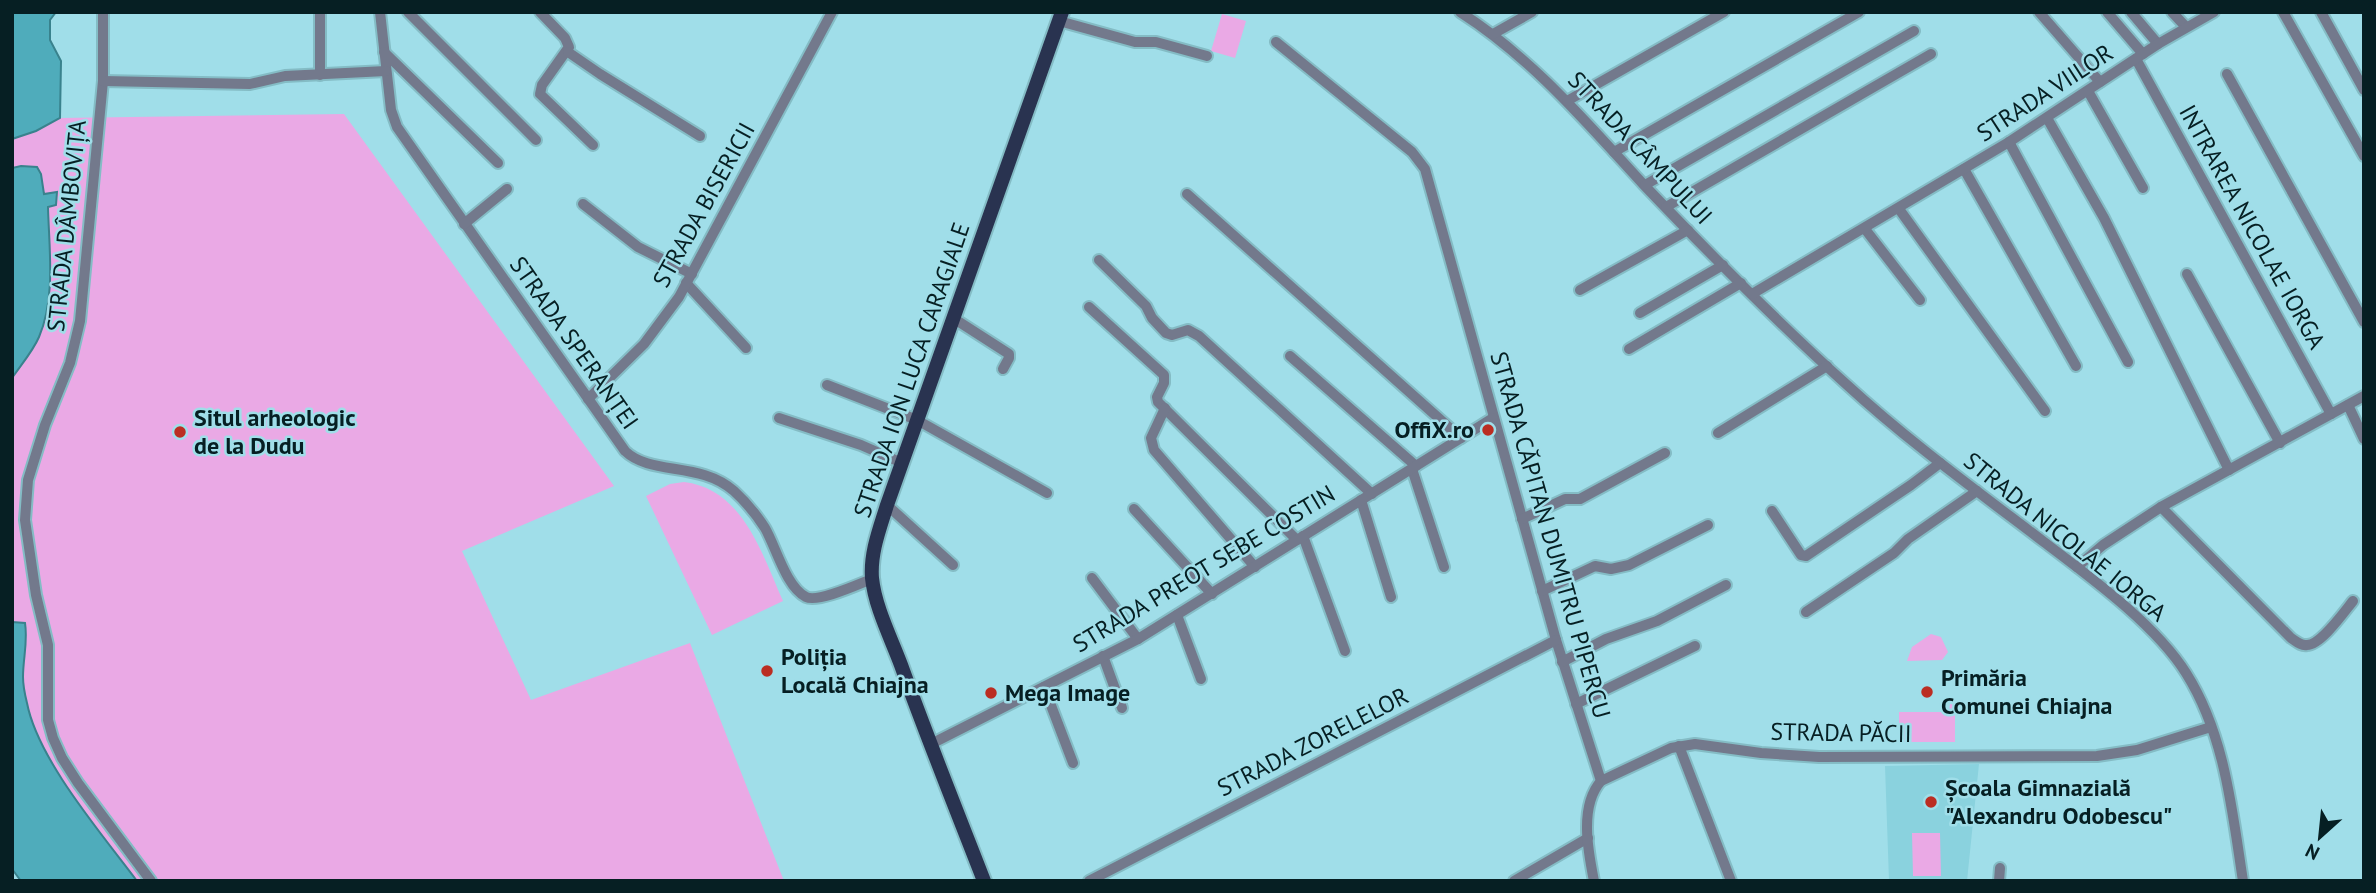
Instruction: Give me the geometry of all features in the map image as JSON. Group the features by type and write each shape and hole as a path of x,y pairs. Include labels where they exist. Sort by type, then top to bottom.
{"main road":[{"name":"STRADA ION LUCA CARAGIALE","path":"984,881 883,616 872,579 875,544 1061,17"}],"street":[{"name":"STRADA DÂMBOVIȚA","path":"103,12 103,80 83,298 76,342 36,450 28,480 25,520 36,595 48,645 48,720 53,738 78,782 151,881"},
{"path":"320,12 320,75"},
{"name":"STRADA SPERANȚEI","path":"380,12 391,110 397,127 625,451 634,459 649,464 703,474 722,482 740,496 766,530 792,584 805,596 817,598 872,579"},
{"path":"408,12 536,140"},
{"path":"540,12 568,42 568,52 542,85 540,94 593,145"},
{"name":"STRADA BISERICII","path":"588,399 644,344 689,279 832,12"},
{"name":"STRADA CÂMPULUI","path":"1460,12 1528,62 1752,294"},
{"path":"1493,34 1532,12"},
{"path":"1567,101 1724,12"},
{"path":"1614,152 1859,12"},
{"path":"2039,12 2101,82"},
{"name":"INTRAREA NICOLAE IORGA","path":"2107,12 2140,56 2331,414"},
{"path":"2131,12 2158,44"},
{"path":"2172,12 2186,27"},
{"name":"STRADA VIILOR","path":"1752,294 2009,142 2158,44 2214,12"},
{"path":"2283,12 2364,156"},
{"path":"2320,12 2364,90"},
{"path":"1061,17 1135,43 1156,42 1207,56"},
{"path":"1645,185 1914,32"},
{"name":"STRADA CĂPITAN DUMITRU PIPERCU","path":"1276,42 1412,152 1426,169 1562,662 1601,781"},
{"path":"384,52 498,163"},
{"path":"568,52 700,136"},
{"path":"1666,207 1931,54"},
{"path":"103,80 250,84 285,76 386,71"},
{"path":"2227,74 2364,322"},
{"path":"2088,91 2143,188"},
{"path":"2047,118 2104,218 2229,470"},
{"path":"2009,142 2128,362"},
{"path":"1964,169 2076,366"},
{"path":"464,224 507,189"},
{"path":"1187,194 1461,438"},
{"path":"583,204 638,247 689,279 746,348"},
{"path":"1899,209 2045,411"},
{"path":"1865,229 1920,300"},
{"path":"1580,290 1688,230"},
{"path":"1100,260 1146,306 1152,318 1166,333 1172,335 1188,330 1199,336 1372,494"},
{"path":"1640,313 1723,265"},
{"path":"2187,274 2280,443"},
{"path":"1629,349 1741,283"},
{"name":"STRADA NICOLAE IORGA","path":"1752,294 1897,428 2077,567 2140,621 2176,659 2211,727 2225,771 2244,881"},
{"path":"1089,307 1164,375 1164,383 1157,397 1165,408 1300,538 1345,651"},
{"path":"953,318 1009,354 1003,369"},
{"path":"1290,356 1414,468 1444,567"},
{"path":"1718,433 1827,366"},
{"path":"827,385 917,420 1047,493"},
{"path":"2077,567 2103,545 2161,507 2364,396"},
{"path":"2348,405 2364,439"},
{"path":"1165,408 1151,438 1154,450 1255,567"},
{"path":"779,418 861,445 902,463"},
{"name":"STRADA PREOT SEBE COSTIN","path":"931,744 1138,639 1493,418"},
{"path":"1522,520 1565,499 1580,499 1665,453"},
{"path":"1772,511 1801,555 1806,556 1940,463"},
{"path":"1805,612 1894,552 1977,491"},
{"path":"1361,500 1391,597"},
{"path":"887,505 953,565"},
{"path":"2161,507 2301,645 2311,646 2319,640 2353,601"},
{"path":"1134,509 1212,594"},
{"path":"1542,591 1595,566 1611,569 1629,565 1707,525"},
{"path":"1092,578 1138,639"},
{"path":"1562,662 1605,639 1657,621 1726,585"},
{"path":"1177,615 1201,679"},
{"name":"STRADA ZORELELOR","path":"1089,881 1556,640"},
{"path":"1576,704 1695,646"},
{"path":"1104,656 1122,708"},
{"path":"1044,687 1073,764"},
{"name":"STRADA PĂCII","path":"1601,781 1679,746 1695,744 1819,757 2097,756 2137,750 2211,727"},
{"path":"1679,746 1731,881"},
{"path":"1594,881 1588,816 1590,797 1601,781"},
{"path":"1514,881 1588,838"},
{"path":"1999,881 2000,868"}],"shaded area":[{"path":"12,12 56,12 50,20 50,40 61,61 60,118 36,131 12,139"},
{"path":"1222,14 1246,21 1235,58 1211,51"},
{"path":"344,114 614,486 462,551 531,700 690,643 784,881 137,881 57,772 33,726 26,701 23,677 25,624 12,622 12,378 39,338 45,313 51,268 48,206 56,193 44,194 41,174 21,166 12,168 12,139 36,131 60,118"},
{"path":"37,167 41,174 44,194 57,192 56,205 48,207 48,306 34,347 12,378 12,168"},
{"path":"684,482 704,487 736,510 758,545 783,601 712,635 646,496 670,484"},
{"path":"12,622 25,623 24,687 33,725 44,748 73,796 137,881 21,881 12,869"},
{"path":"1931,634 1941,637 1948,652 1942,660 1907,661 1912,647"},
{"path":"1950,704 1955,705 1955,742 1899,742 1899,712 1949,712"},
{"name":"Școala Gimnazială \"Alexandru Odobescu\"","path":"1979,764 1967,881 1889,881 1885,766"},
{"path":"1912,833 1940,833 1941,876 1913,876"}],"place":[{"name":"OffiX.ro","path":"1488,430"},
{"name":"Situl arheologic de la Dudu","path":"180,432"},
{"name":"Poliția Locală Chiajna","path":"767,671"},
{"name":"Primăria Comunei Chiajna","path":"1927,692"},
{"name":"Mega Image","path":"991,693"},
{"name":"Școala Gimnazială \"Alexandru Odobescu\"","path":"1931,802"}]}
